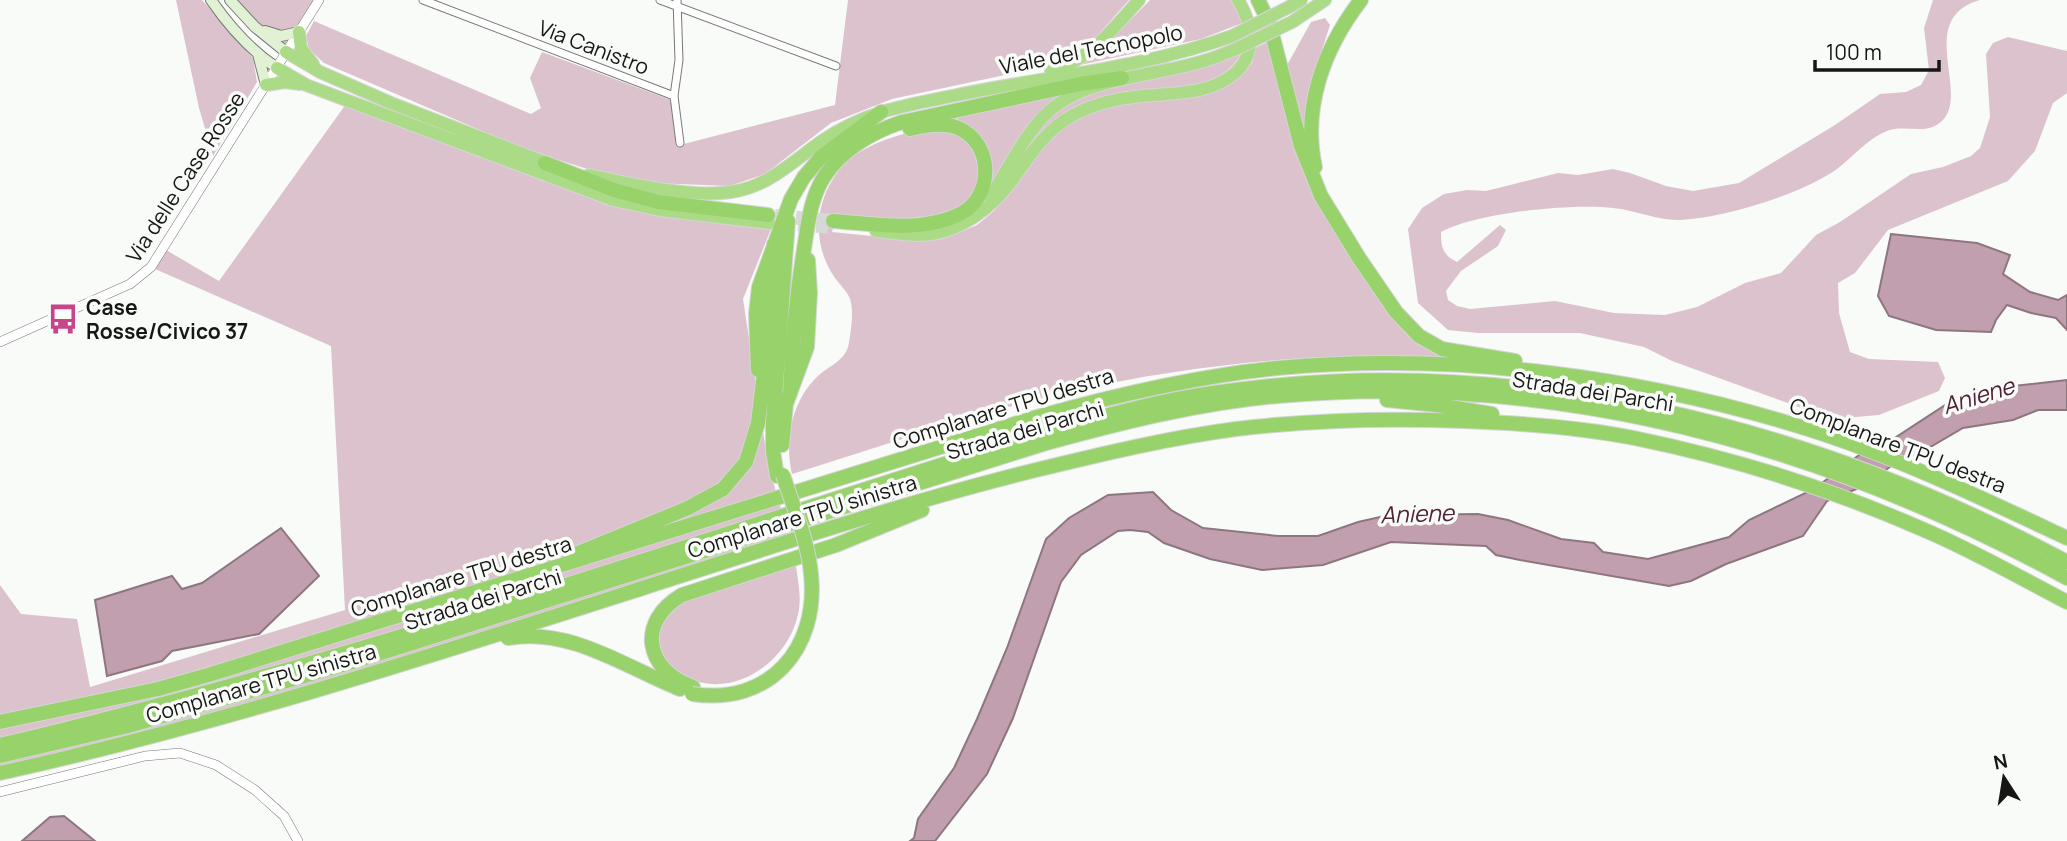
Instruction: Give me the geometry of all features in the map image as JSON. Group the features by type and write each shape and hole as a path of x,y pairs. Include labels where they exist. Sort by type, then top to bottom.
{"highway":[{"path":"1008,84 1061,68 1086,54 1110,34 1139,0"},
{"path":"834,224 919,235 946,231 978,215 1011,183 1044,136 1066,119 1092,106 1115,100 1200,91 1221,83 1235,73 1250,50 1251,28 1238,0"},
{"path":"1258,0 1269,22 1301,146 1321,196 1396,312 1419,336 1442,349 1624,379 1664,391"},
{"name":"Viale del Tecnopolo","path":"978,215 998,186 1015,153 1045,115 1069,99 1122,78 1199,63 1236,49 1263,38 1325,0"},
{"path":"1321,196 1311,143 1315,97 1322,69 1334,40 1361,0"},
{"name":"Viale del Tecnopolo","path":"286,52 320,72 545,163 652,187 731,192 766,181 835,133 881,112 1008,84 1149,60 1196,49 1251,28 1295,4"},
{"path":"299,32 304,53 320,72"},
{"path":"276,68 306,85 613,200 660,210 769,219"},
{"path":"780,476 782,428 790,394 807,347 810,293 807,234 814,196 825,175 861,141 890,126 938,113 1122,78"},
{"path":"266,85 285,82 306,85"},
{"path":"490,589 688,508 723,489 746,462 758,423 767,349 774,244 791,199 804,177 822,156 881,112"},
{"path":"834,224 928,225 961,214 976,202 985,183 985,161 981,150 973,139 960,130 944,125 931,125 861,141"},
{"path":"545,163 614,190 658,202 769,219"},
{"path":"438,653 513,637 548,637 586,646 692,691 728,694 770,679 790,659 805,631 811,611 812,575 807,549 773,451 791,199"},
{"name":"Complanare TPU destra","path":"0,723 158,689 318,643 1037,417 1129,392 1276,368 1339,364 1427,364 1498,368 1664,391 1812,430 1944,482 2067,538"},
{"name":"Strada dei Parchi","path":"0,745 125,715 344,653 1042,433 1151,405 1212,393 1345,381 1442,382 1564,393 1695,417 1791,450"},
{"name":"Strada dei Parchi","path":"0,756 128,726 333,668 1043,444 1153,416 1278,396 1430,391 1564,403 1791,450 1868,471 2067,578"},
{"path":"1278,396 1307,401 1355,399 1410,402 1593,432"},
{"name":"Complanare TPU sinistra","path":"0,773 88,754 213,720 438,653 838,525 979,484 1141,445 1238,429 1325,421 1419,419 1502,422 1593,432 1686,450 1846,498 1923,529 2067,601"},
{"path":"692,691 674,679 654,655 651,636 653,629 660,613 671,601 682,595 836,545 900,518 1042,469"},
{"name":"Strada dei Parchi","path":"1933,505 2067,562"},
{"path":"0,733 30,722 145,695 158,689"}],"main road":[{"path":"211,0 236,33 276,68"},
{"path":"230,0 286,52"},
{"path":"256,27 281,36 299,32"},
{"path":"258,54 266,85"}],"street":[{"name":"Via delle Case Rosse","path":"0,342 130,284 144,274 319,0"},
{"name":"Via Canistro","path":"423,0 674,96"},
{"path":"660,0 677,3 836,66"},
{"path":"677,3 679,60 674,96 680,143"},
{"path":"0,792 145,756 180,753 216,765 255,790 284,816 298,841"}],"shaded area":[{"path":"176,0 202,0 253,58 257,82 213,156 199,108"},
{"path":"230,0 318,0 286,52"},
{"path":"848,0 1129,0 1098,35 1083,47 1043,67 892,99 831,123 765,174 730,186 652,183 600,173 524,149 324,63 309,49 306,36 314,21 531,114 541,108 530,78 542,52 671,100 676,146 835,105"},
{"path":"1150,0 1233,0 1245,22 1201,39 1080,65 1109,42"},
{"path":"1933,0 1980,0 1960,10 1950,25 1947,43 1951,99 1947,115 1935,126 1887,131 1873,138 1822,179 1783,196 1719,214 1672,220 1613,208 1550,208 1477,220 1441,232 1444,250 1457,262 1500,225 1506,230 1498,246 1461,271 1446,291 1448,300 1457,306 1470,309 1555,301 1614,313 1665,315 1697,307 1745,283 1781,273 1816,235 1911,174 1943,167 1971,156 1980,148 1990,117 1986,54 1993,43 2008,37 2067,51 2067,93 2053,103 2035,151 2008,181 1888,230 1855,273 1838,283 1839,313 1850,352 1869,359 1938,362 1945,378 1939,391 1879,415 1832,419 1672,361 1644,347 1580,333 1478,333 1448,330 1418,303 1408,229 1422,208 1444,194 1467,190 1486,191 1558,173 1578,175 1613,169 1666,186 1693,191 1739,183 1835,125 1880,94 1906,92 1921,85 1929,70 1924,28"},
{"path":"1325,18 1330,25 1315,71 1306,151 1286,67 1311,22"},
{"path":"1270,41 1305,176 1312,192 1426,347 1450,359 1370,356 1298,358 1148,376 1004,408 792,474 789,448 796,409 809,386 841,358 848,348 852,315 850,299 824,258 819,236 820,214 826,192 846,162 868,147 902,134 939,130 956,134 969,142 979,159 981,183 963,207 918,221 836,215 832,232 922,241 942,239 977,225 994,211 1050,139 1068,123 1094,110 1237,79 1252,63 1255,48"},
{"path":"1240,55 1230,68 1202,83 1117,93 1072,108 1047,126 1014,165 1040,127 1061,107 1090,93"},
{"path":"1060,95 1028,125 989,189 987,158 982,140 968,126 958,121 957,117"},
{"path":"346,104 658,214 771,229 743,299 768,464 792,547 336,692 0,779 0,585 21,614 77,619 90,687 345,610 331,346 155,269 166,250 219,281"},
{"path":"796,566 800,602 798,614 793,631 772,660 741,680 724,684 688,678 672,668 658,643 660,622 666,614 711,589"}],"water":[{"path":"1891,234 1977,243 2010,255 2003,274 2030,292 2058,300 2067,295 2067,330 2056,318 2007,305 1991,332 1936,330 1889,316 1878,296"},
{"name":"Aniene","path":"2067,380 2067,410 2038,410 2013,420 1963,428 1891,466 1866,485 1827,501 1803,536 1726,564 1691,581 1669,586 1496,555 1486,546 1391,542 1323,565 1262,570 1210,559 1164,543 1148,532 1118,531 1081,555 1061,582 1013,718 987,774 935,841 910,841 914,838 918,819 954,768 977,719 1007,648 1046,539 1069,518 1108,495 1153,492 1171,510 1203,528 1278,536 1318,536 1389,515 1478,514 1508,520 1561,539 1594,543 1603,552 1648,559 1729,537 1749,520 1814,489 1859,455 1893,439 1956,398 2013,386"},
{"path":"281,528 319,576 259,634 172,651 162,661 107,676 95,600 172,576 182,589 202,583"},
{"path":"64,816 95,841 22,841 50,817"}],"tunnel":[{"path":"775,216 833,221"},
{"path":"780,224 834,228"}],"place":[{"name":"Case Rosse/Civico 37","path":"63,319"}]}
